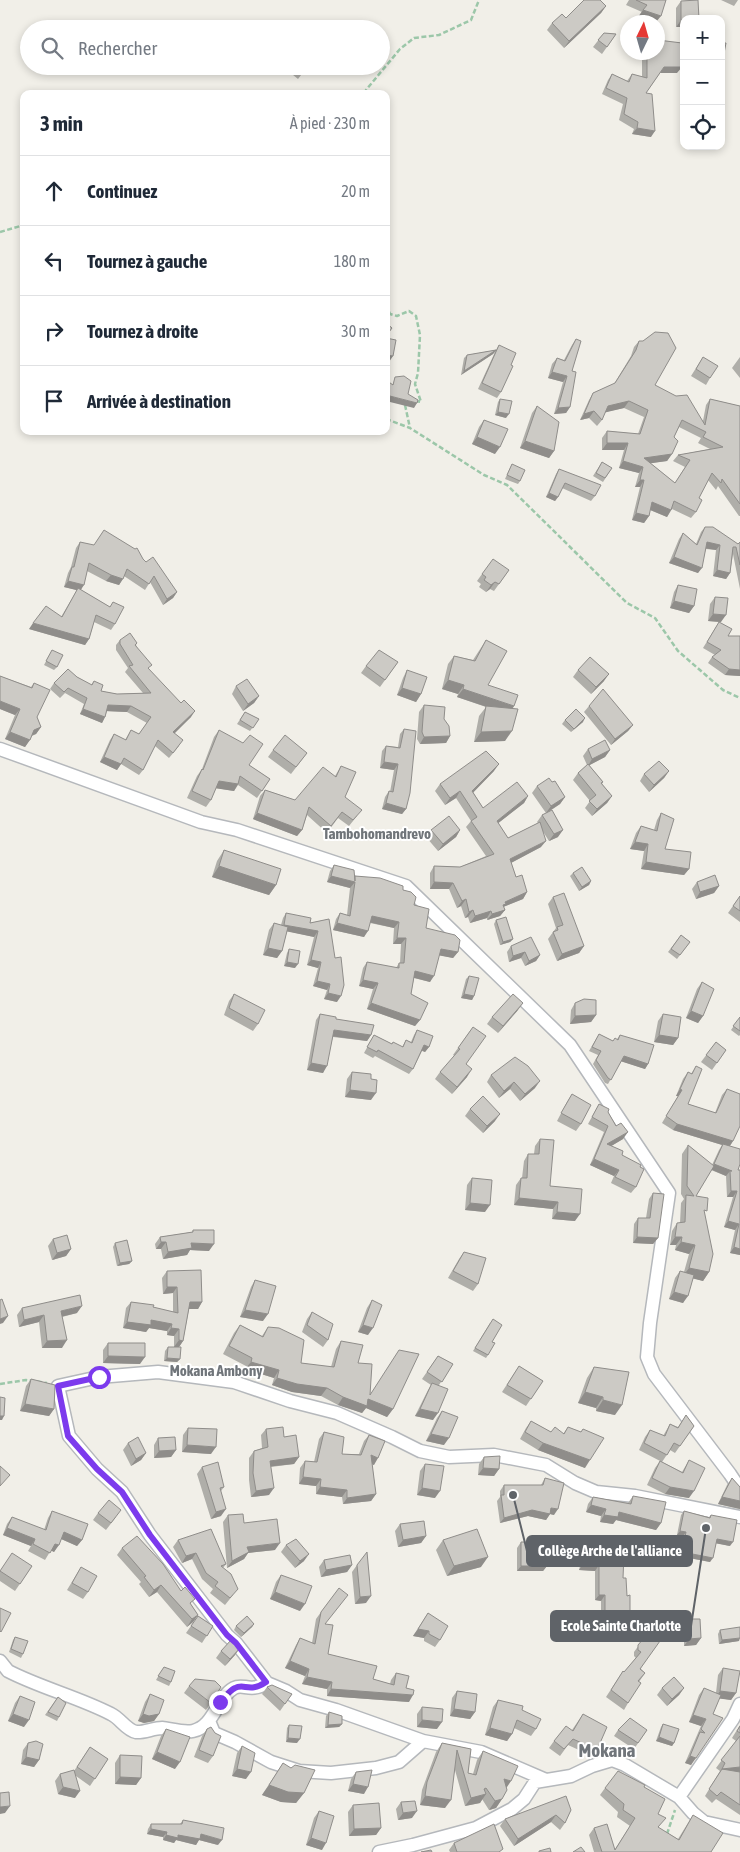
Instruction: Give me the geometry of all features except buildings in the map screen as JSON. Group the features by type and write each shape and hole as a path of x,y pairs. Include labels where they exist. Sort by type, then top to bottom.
{"street":[{"path":"0,749 201,822 237,830 406,886 570,1044 669,1193 648,1357 654,1374 740,1489"},
{"path":"546,1780 481,1752 423,1741 336,1710 300,1700 266,1682 236,1643 227,1635 150,1535 122,1492 97,1469 68,1436 58,1386 99,1377 158,1372 234,1382 290,1401 337,1412 420,1452 449,1457 494,1455 520,1460 546,1466 575,1483 596,1492 635,1496 740,1517"},
{"path":"0,1661 8,1671 113,1714 128,1728 136,1732 161,1728 192,1732 209,1721 220,1702 234,1688 240,1686 250,1689 259,1688 266,1682"},
{"path":"679,1797 733,1719 740,1704"},
{"path":"209,1721 214,1733 235,1742 271,1762 299,1771 331,1772 376,1768 399,1762 423,1741"},
{"path":"379,1852 476,1828 512,1809 524,1798 536,1782 571,1776 592,1766 612,1760 625,1765 679,1797 704,1822 740,1830"}],"path":[{"path":"390,61 400,49 414,38 439,35 471,20 479,0"},
{"path":"366,90 378,75"},
{"path":"0,232 20,226"},
{"path":"390,314 396,316 409,311 416,316 420,336 418,373 415,384 421,402 414,401"},
{"path":"407,400 405,405 410,428"},
{"path":"390,420 410,428 484,475 507,485 627,603 654,618 678,650 723,690 740,698"},
{"path":"0,1384 26,1380 58,1386"},
{"path":"665,1840 679,1797"}],"place":[{"name":"Collège Arche de l'alliance","path":"513,1495"},
{"name":"Ecole Sainte Charlotte","path":"706,1528"}],"district":[{"name":"Tambohomandrevo","path":"377,834"},
{"name":"Mokana Ambony","path":"216,1371"},
{"name":"Mokana","path":"607,1750"}],"route":[{"path":"99,1377 58,1386 68,1436 97,1469 122,1492 150,1535 227,1635 236,1643 266,1682 259,1688 250,1689 240,1686 234,1688 220,1702"}]}
